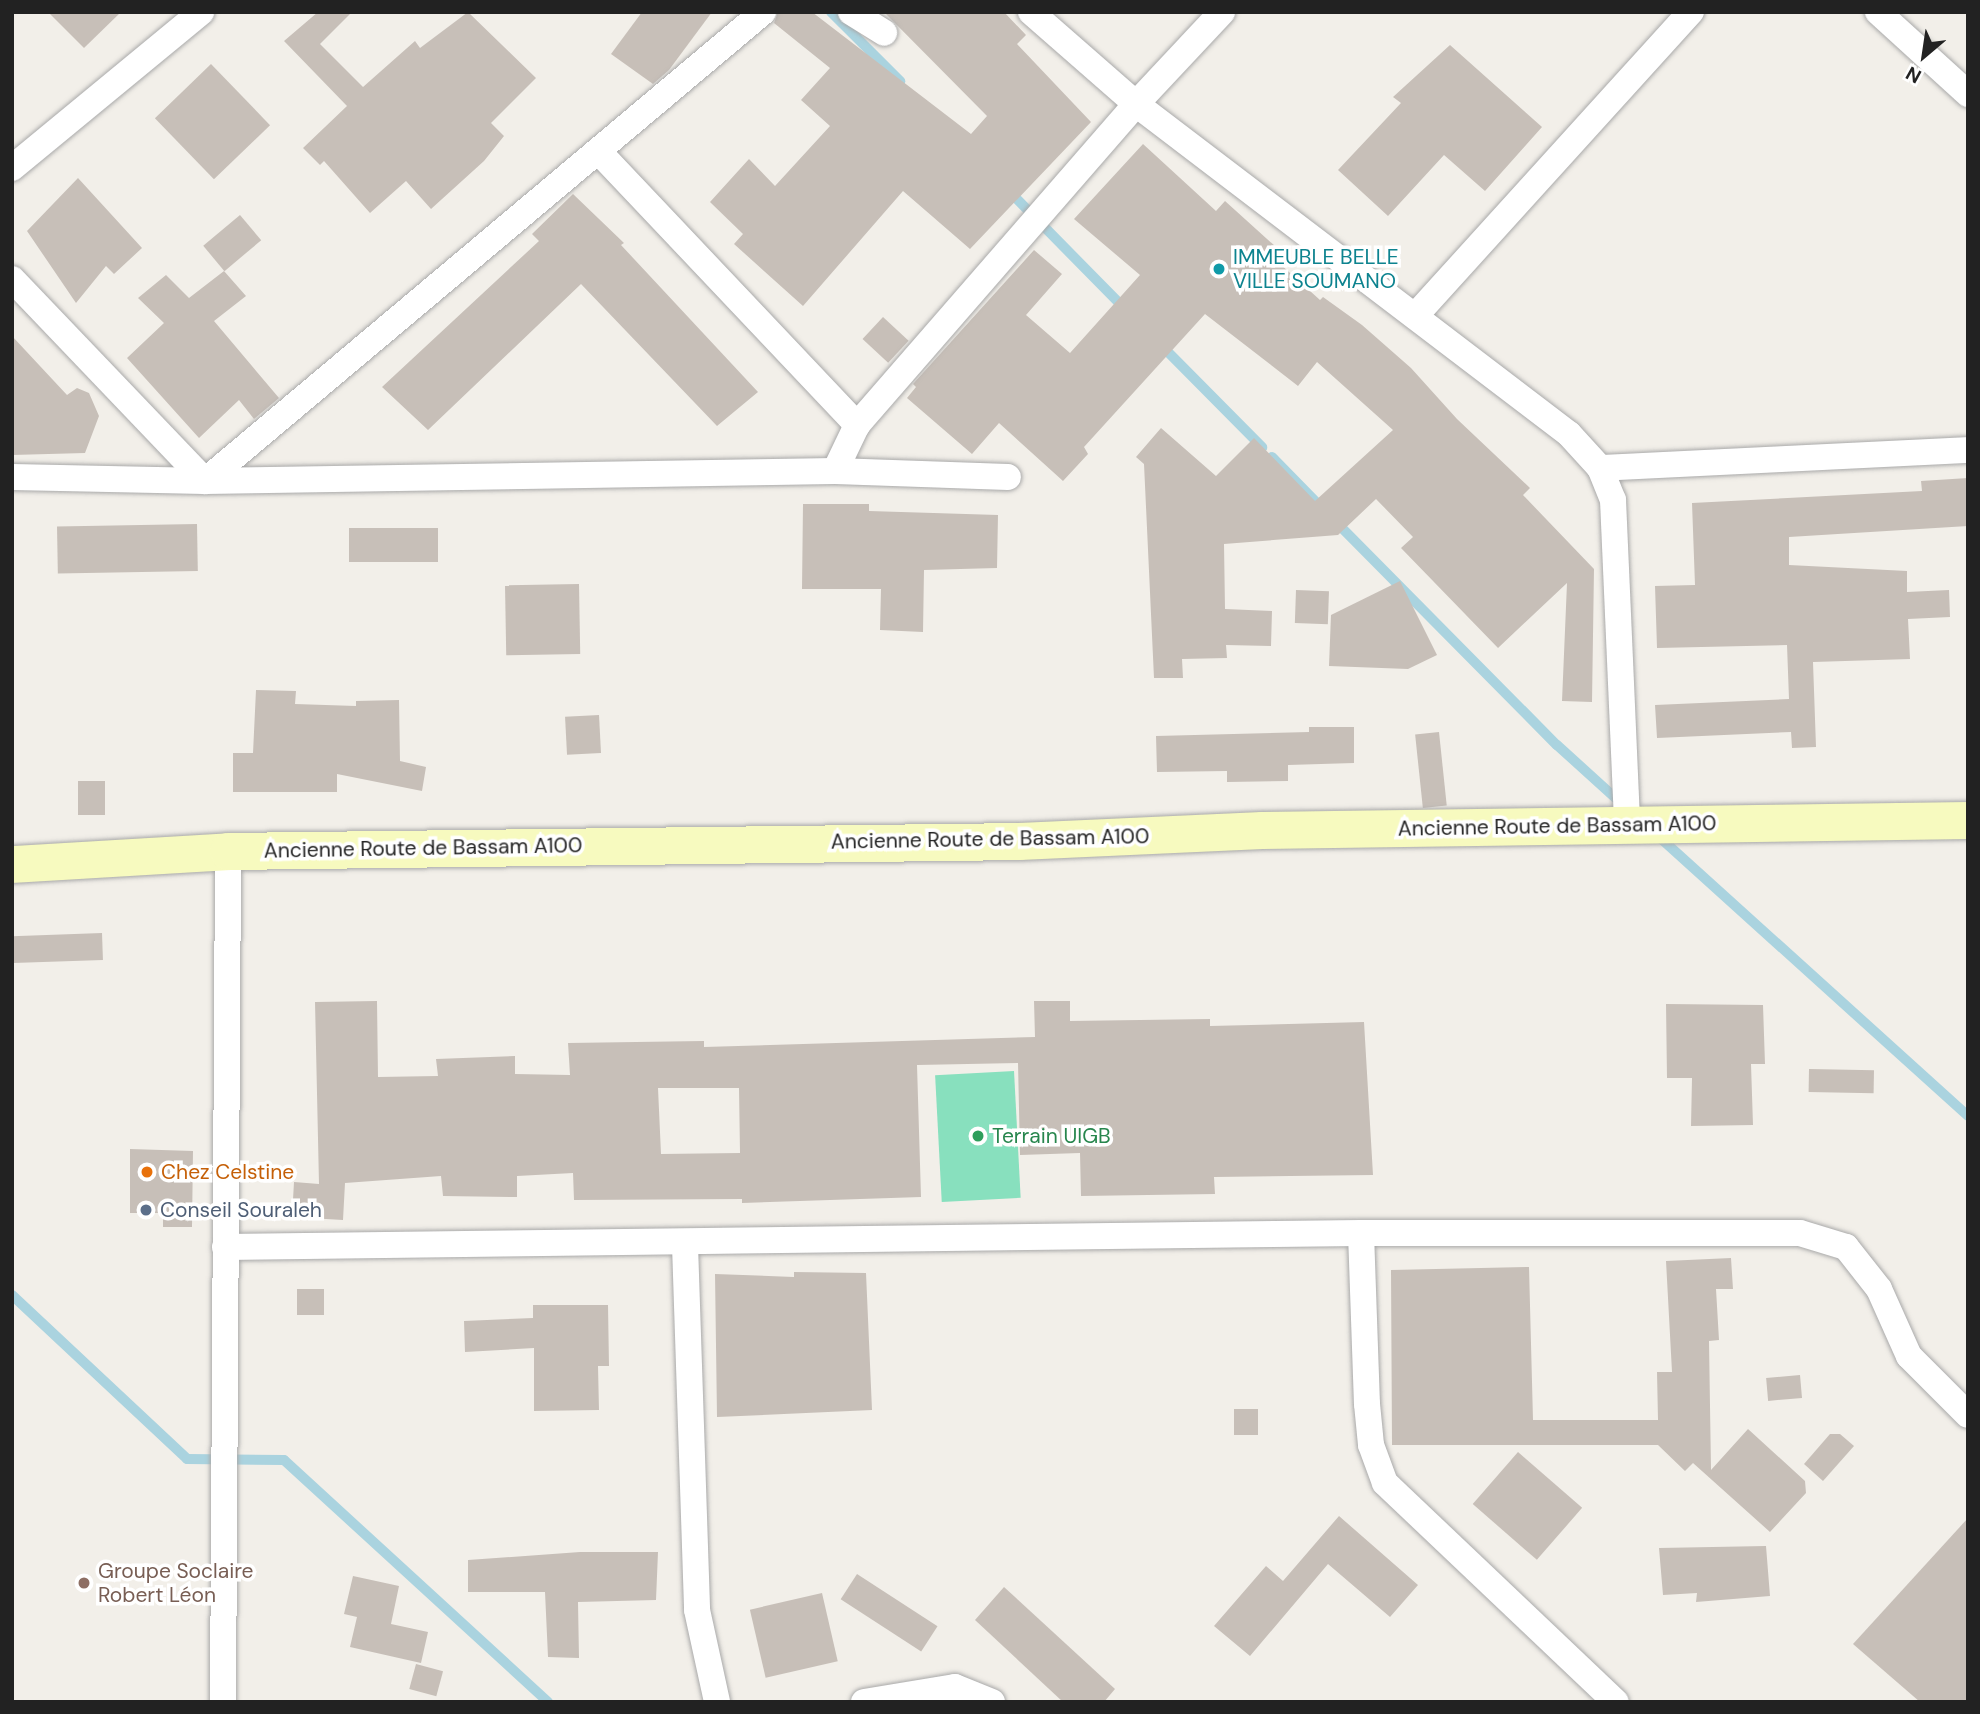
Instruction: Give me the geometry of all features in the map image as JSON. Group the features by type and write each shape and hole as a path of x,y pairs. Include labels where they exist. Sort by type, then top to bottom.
{"main road":[{"name":"Ancienne Route de Bassam A100","path":"12,864 228,851 1019,841 1262,830 1968,820"}],"street":[{"path":"12,168 201,12"},
{"path":"205,481 763,12"},
{"path":"852,12 884,33"},
{"path":"1031,12 1136,104 1569,434 1600,468 1613,500 1627,825"},
{"path":"835,471 857,425 1136,104 1222,12"},
{"path":"1415,316 1691,12"},
{"path":"1878,12 1968,94"},
{"path":"599,152 857,425"},
{"path":"12,279 205,481"},
{"path":"1600,468 1968,450"},
{"path":"12,477 205,481 835,471 1008,477"},
{"path":"223,1702 228,851"},
{"path":"225,1247 684,1245 1361,1233 1800,1233 1846,1247 1879,1289 1909,1356 1968,1415"},
{"path":"1361,1233 1367,1404 1371,1445 1385,1483 1616,1702"},
{"path":"684,1245 697,1610 717,1702"},
{"path":"864,1702 955,1687 992,1702"}],"green space":[{"name":"Terrain UIGB","path":"1014,1071 1021,1198 942,1202 935,1075"}],"building":[{"path":"48,12 121,12 84,48"},
{"path":"318,12 352,12 320,44 363,87 415,41 420,48 468,12 536,78 491,123 504,136 484,161 431,209 406,181 370,213 324,161 320,165 303,148 347,106 284,41"},
{"path":"642,12 712,12 669,70 653,84 611,54"},
{"path":"778,12 812,12 971,134 987,116 884,12 1004,12 1026,35 1017,44 1091,122 970,249 903,191 803,306 734,244 743,234 710,202 749,159 775,186 830,126 801,100 830,68 774,23"},
{"path":"1450,45 1542,127 1485,191 1444,155 1388,216 1338,170 1401,103 1393,97"},
{"path":"211,64 270,125 214,179 155,118"},
{"path":"1143,144 1216,211 1225,201 1286,256 1279,263 1320,300 1323,297 1362,325 1411,368 1457,419 1530,488 1523,495 1594,569 1592,702 1562,701 1567,583 1498,648 1401,548 1413,537 1376,499 1338,535 1224,544 1225,609 1272,611 1271,646 1226,645 1227,658 1182,659 1183,678 1154,678 1144,464 1136,457 1161,428 1216,476 1254,438 1315,501 1393,430 1317,362 1298,386 1205,314 1084,447 1088,454 1063,481 999,423 972,454 907,398 916,387 913,384 1034,250 1062,274 1026,315 1070,353 1140,275 1074,219"},
{"path":"78,178 142,248 114,274 106,266 76,303 27,231"},
{"path":"573,194 624,243 621,245 758,392 717,426 581,284 428,430 382,387 539,241 532,234"},
{"path":"240,215 261,240 224,271 203,246"},
{"path":"224,271 246,296 214,321 279,398 254,419 239,400 199,438 127,358 164,323 138,298 166,275 189,298"},
{"path":"883,317 909,341 888,363 863,339"},
{"path":"12,336 67,395 77,388 89,393 99,416 85,453 12,455"},
{"path":"1968,478 1968,526 1789,537 1789,565 1907,571 1907,592 1949,590 1950,617 1908,619 1910,659 1813,662 1816,747 1792,748 1791,732 1657,738 1655,705 1789,699 1787,645 1657,648 1655,586 1695,585 1692,503 1922,491 1921,481"},
{"path":"803,504 869,504 869,511 998,515 997,568 924,570 923,632 880,630 881,589 802,589"},
{"path":"197,524 198,571 58,573 57,526"},
{"path":"349,528 438,528 438,562 349,562"},
{"path":"1400,581 1437,655 1408,669 1329,666 1331,615"},
{"path":"579,584 580,654 506,655 505,585"},
{"path":"1296,590 1329,591 1328,624 1295,623"},
{"path":"256,690 296,691 295,704 356,706 356,701 399,700 400,761 426,767 422,791 337,774 337,792 233,792 233,753 253,753"},
{"path":"599,715 601,753 567,755 565,717"},
{"path":"1309,727 1354,727 1354,763 1288,765 1288,781 1227,782 1227,771 1157,772 1156,736 1309,732"},
{"path":"1439,732 1447,806 1423,808 1415,735"},
{"path":"78,781 105,781 105,815 78,815"},
{"path":"102,933 103,960 13,963 12,936"},
{"path":"377,1001 378,1077 438,1076 436,1059 515,1056 515,1074 570,1075 568,1043 704,1041 704,1047 1035,1037 1034,1001 1070,1001 1070,1021 1210,1019 1210,1026 1364,1022 1373,1175 1214,1177 1215,1194 1081,1196 1080,1153 1020,1155 1018,1063 917,1065 921,1197 742,1203 742,1199 574,1200 573,1173 517,1176 517,1197 443,1196 441,1176 345,1183 343,1220 292,1217 294,1182 319,1184 315,1002","holes":["658,1088 739,1088 740,1153 661,1154"]},
{"path":"1666,1004 1763,1005 1765,1064 1751,1064 1753,1125 1691,1126 1692,1078 1667,1078"},
{"path":"1809,1069 1874,1070 1874,1093 1809,1092"},
{"path":"130,1149 193,1151 192,1227 163,1227 163,1213 130,1213"},
{"path":"1731,1258 1733,1289 1716,1289 1719,1340 1709,1341 1711,1470 1748,1429 1805,1481 1806,1493 1770,1532 1693,1463 1685,1471 1658,1445 1392,1445 1391,1270 1529,1267 1533,1420 1658,1420 1657,1372 1672,1372 1666,1261"},
{"path":"794,1272 866,1273 872,1410 717,1417 715,1274 794,1277"},
{"path":"297,1289 324,1289 324,1315 297,1315"},
{"path":"533,1305 608,1305 609,1366 598,1366 599,1410 534,1411 534,1348 465,1352 464,1321 533,1318"},
{"path":"1800,1375 1802,1398 1768,1401 1766,1378"},
{"path":"1234,1409 1258,1409 1258,1435 1234,1435"},
{"path":"1830,1434 1840,1434 1854,1446 1823,1481 1804,1464"},
{"path":"1518,1452 1582,1508 1537,1560 1473,1504"},
{"path":"1339,1516 1418,1585 1390,1617 1328,1564 1250,1656 1214,1626 1266,1566 1283,1581"},
{"path":"1968,1518 1968,1702 1920,1702 1853,1644"},
{"path":"1766,1546 1770,1596 1696,1602 1697,1593 1663,1595 1659,1548"},
{"path":"580,1552 658,1552 656,1600 578,1602 579,1658 548,1657 545,1592 468,1592 468,1560"},
{"path":"857,1574 938,1626 921,1651 841,1599"},
{"path":"353,1576 399,1586 391,1624 428,1632 421,1663 350,1647 357,1617 344,1614"},
{"path":"1004,1587 1115,1689 1104,1702 1063,1702 975,1620"},
{"path":"822,1593 838,1661 766,1678 750,1610"},
{"path":"416,1664 443,1671 436,1696 409,1689"}],"waterway":[{"path":"831,12 900,81"},
{"path":"1009,191 1126,310"},
{"path":"1161,345 1262,447"},
{"path":"1272,457 1323,509"},
{"path":"1336,522 1557,745 1622,804"},
{"path":"1657,835 1968,1116"},
{"path":"12,1295 187,1459 284,1460 548,1702"}],"place":[{"name":"IMMEUBLE BELLE VILLE SOUMANO","path":"1219,269"},
{"name":"Terrain UIGB","path":"978,1136"},
{"name":"Chez Celstine","path":"147,1172"},
{"name":"Conseil Souraleh","path":"146,1210"},
{"name":"Groupe Soclaire Robert Léon","path":"84,1583"}]}
